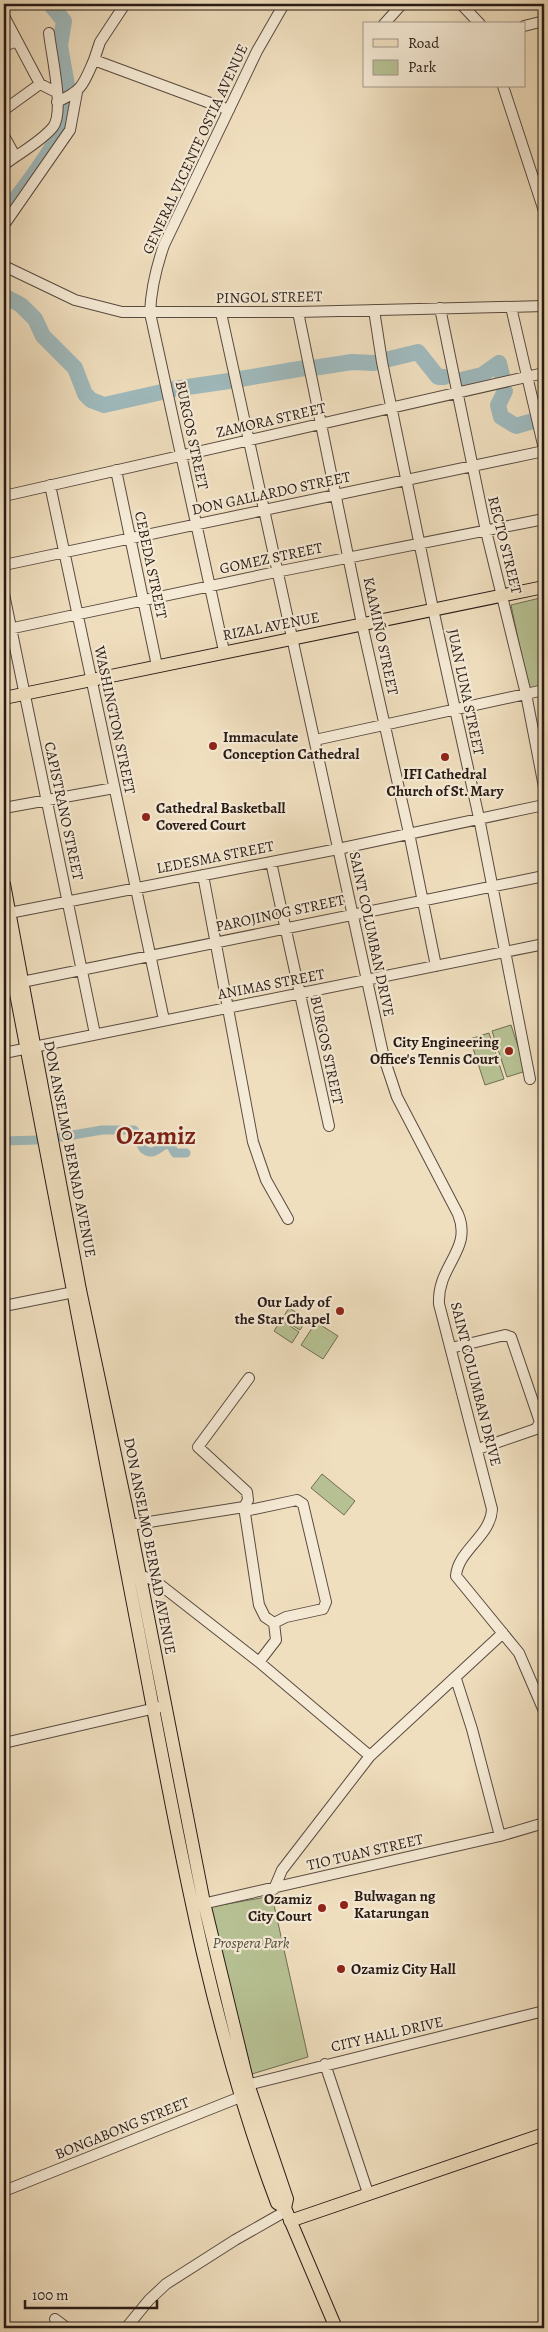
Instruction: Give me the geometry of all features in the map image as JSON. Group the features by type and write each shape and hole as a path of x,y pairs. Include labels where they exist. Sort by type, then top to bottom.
{"main road":[{"name":"RIZAL AVENUE","path":"4,698 224,651 544,587"},
{"name":"DON ANSELMO BERNAD AVENUE","path":"4,884 6,913 22,982 30,1049"},
{"name":"DON ANSELMO BERNAD AVENUE","path":"4,931 30,1049 198,1905 244,2090 287,2199 287,2213 336,2328"},
{"name":"DON ANSELMO BERNAD AVENUE","path":"104,1427 130,1525 134,1578"},
{"path":"287,2213 368,2193 544,2134"}],"street":[{"path":"4,225 70,130 77,92 94,60 100,42 125,4"},
{"name":"GENERAL VICENTE OSTIA AVENUE","path":"150,313 153,284 164,245 270,24 284,4"},
{"path":"386,22 402,4"},
{"path":"461,4 478,22"},
{"path":"4,16 40,84 57,97"},
{"path":"526,26 544,21"},
{"path":"4,165 53,127 57,116 57,97 49,32"},
{"path":"4,46 17,41"},
{"path":"94,60 229,110"},
{"path":"4,110 40,84"},
{"path":"504,88 544,211"},
{"path":"57,97 77,92"},
{"path":"4,136 15,156"},
{"name":"PINGOL STREET","path":"4,266 55,292 93,306 122,312 298,312 544,306"},
{"name":"RECTO STREET","path":"440,308 456,394 486,531 526,694 544,788"},
{"path":"511,308 544,450"},
{"name":"JUAN LUNA STREET","path":"374,310 433,609 479,818 530,1079"},
{"name":"KAAMIÑO STREET","path":"298,312 337,494 362,624 409,833 436,966"},
{"name":"BURGOS STREET","path":"150,313 224,651"},
{"name":"SAINT COLUMBAN DRIVE","path":"221,313 276,572 389,1077 397,1097 458,1214 463,1230 459,1247 443,1276 439,1304 491,1501 492,1516 485,1530 459,1564 456,1576 519,1653 528,1670 544,1711"},
{"name":"ZAMORA STREET","path":"4,496 544,374"},
{"name":"DON GALLARDO STREET","path":"4,565 544,450"},
{"name":"CEBEDA STREET","path":"116,470 156,666"},
{"name":"WASHINGTON STREET","path":"50,485 164,1020"},
{"name":"GOMEZ STREET","path":"7,630 276,572 544,519"},
{"name":"CAPISTRANO STREET","path":"4,594 7,630 25,694 95,1034"},
{"path":"315,740 544,690"},
{"path":"4,808 114,788"},
{"name":"LEDESMA STREET","path":"6,913 338,849 479,818 544,806"},
{"name":"BURGOS STREET","path":"271,862 329,1126"},
{"path":"203,875 215,942 230,1008 248,1121 266,1180 288,1219"},
{"name":"PAROJINOG STREET","path":"22,982 352,913 544,876"},
{"name":"ANIMAS STREET","path":"4,1053 544,944"},
{"path":"4,1306 76,1291"},
{"path":"451,1348 505,1335 511,1337 540,1422 536,1428 478,1450"},
{"path":"249,1378 198,1447 248,1492 248,1500 244,1509 259,1605 265,1617 274,1623 276,1640 258,1662"},
{"path":"130,1525 296,1500 304,1506 326,1602 325,1606 274,1623"},
{"path":"134,1578 154,1580 258,1662 370,1756"},
{"path":"274,1889 282,1870 370,1756 456,1679 503,1633"},
{"path":"456,1679 472,1729 500,1836"},
{"path":"4,1743 159,1707"},
{"name":"TIO TUAN STREET","path":"198,1905 500,1836 544,1823"},
{"name":"CITY HALL DRIVE","path":"244,2090 325,2064 544,2011"},
{"path":"325,2064 368,2193"},
{"name":"BONGABONG STREET","path":"4,2191 244,2090"},
{"path":"126,2328 149,2300 166,2284 235,2240 287,2213"},
{"path":"55,2319 67,2328"}],"green space":[{"path":"544,597 544,688 529,692 511,605"},
{"name":"City Engineering Office's Tennis Court","path":"511,1025 526,1071 507,1077 492,1031"},
{"name":"City Engineering Office's Tennis Court","path":"489,1033 504,1079 485,1085 470,1039"},
{"path":"289,1308 307,1319 300,1330 282,1319"},
{"path":"281,1320 299,1332 292,1343 274,1331"},
{"path":"316,1322 338,1336 323,1359 301,1345"},
{"path":"322,1474 355,1501 344,1515 311,1488"},
{"name":"Prospera Park","path":"272,1896 308,2057 252,2074 210,1907"}],"waterway":[{"path":"50,4 64,21 60,46 68,91"},
{"path":"4,215 53,145 61,130 68,104"},
{"path":"4,296 21,305 35,319 43,336 75,368 85,394 91,400 104,405 162,392"},
{"path":"385,360 418,352 438,377 444,377"},
{"path":"313,368 352,362 374,363"},
{"path":"457,381 482,375 499,363 503,380"},
{"path":"240,379 305,368"},
{"path":"174,389 229,381"},
{"path":"505,391 498,405 501,417 516,426 533,421"},
{"path":"61,1137 102,1130 134,1130 142,1147 148,1152 152,1152 167,1144 171,1146 175,1153 186,1153"},
{"path":"4,1141 37,1140"}],"place":[{"name":"Immaculate Conception Cathedral","path":"213,746"},
{"name":"IFI Cathedral Church of St. Mary","path":"445,757"},
{"name":"Cathedral Basketball Covered Court","path":"146,817"},
{"name":"City Engineering Office's Tennis Court","path":"509,1051"},
{"name":"Our Lady of the Star Chapel","path":"340,1311"},
{"name":"Bulwagan ng Katarungan","path":"344,1905"},
{"name":"Ozamiz City Court","path":"322,1908"},
{"name":"Ozamiz City Hall","path":"341,1969"}],"district":[{"name":"Ozamiz","path":"156,1136"}]}
